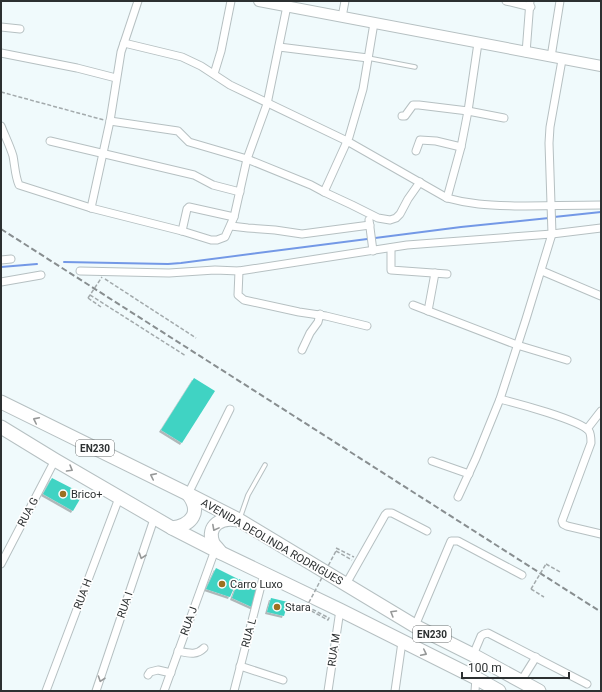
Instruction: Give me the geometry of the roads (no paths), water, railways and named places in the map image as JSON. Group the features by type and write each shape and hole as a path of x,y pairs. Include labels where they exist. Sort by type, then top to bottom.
{"highway":[{"name":"AVENIDA DEOLINDA RODRIGUES","path":"1,402 239,520 415,626 473,655 539,691"},
{"name":"EN230","path":"1,427 154,519 218,552 340,610 402,642 475,684 499,691"},
{"path":"172,528 184,525 190,521 195,507 194,501 188,494"},
{"path":"218,552 213,543 212,534 214,527 222,519 231,518 239,520"}],"street":[{"path":"91,208 110,121 121,52 138,1"},
{"path":"214,74 221,52 231,1"},
{"path":"260,1 562,60 601,66"},
{"path":"342,17 345,1"},
{"path":"506,1 531,4 526,53"},
{"path":"551,57 560,1"},
{"path":"1,126 10,146 16,178 19,185 91,208 182,231 211,240 217,240 225,237 234,217 247,160 267,104 287,6"},
{"path":"324,192 347,141 363,89 374,23"},
{"path":"1,27 20,29"},
{"path":"124,43 182,57 214,74 230,85 267,104 347,141 447,198 473,204 551,209 601,205"},
{"path":"447,198 461,147 478,43"},
{"path":"279,47 368,58"},
{"path":"1,53 77,68 116,78"},
{"path":"458,497 500,399 542,271 552,234 549,143 550,127 562,60"},
{"path":"402,116 405,116 413,105 468,110 504,118"},
{"path":"110,121 178,131 189,142 247,160 311,185 384,220 396,218 400,214 420,182"},
{"path":"416,151 420,140 436,141 461,147"},
{"path":"50,141 194,175 213,185 240,192"},
{"path":"182,231 187,209 189,207 234,217"},
{"path":"369,214 373,248"},
{"path":"231,226 302,234 370,228"},
{"path":"80,271 169,273 215,270 239,271 373,248 391,248 552,234 601,228"},
{"path":"391,248 391,270 448,274"},
{"path":"1,260 11,259"},
{"path":"239,271 238,295 244,300 298,312 320,314 367,326"},
{"path":"542,271 601,296"},
{"path":"428,311 435,273"},
{"path":"1,282 41,275"},
{"path":"414,305 517,345 567,360"},
{"path":"302,350 310,333 318,322 320,314"},
{"path":"500,399 544,411 588,429 591,443 562,521 564,525 601,534"},
{"path":"188,494 230,409"},
{"path":"588,429 601,411"},
{"name":"RUA G","path":"1,564 55,460"},
{"path":"432,461 469,474"},
{"name":"RUA H","path":"46,691 119,498"},
{"path":"346,584 387,513 392,513 427,531"},
{"name":"RUA I","path":"96,691 154,519"},
{"path":"415,626 448,546 452,541 458,541 522,575"},
{"name":"RUA J","path":"164,691 178,651 218,552"},
{"name":"RUA L","path":"234,691 264,574"},
{"name":"RUA M","path":"328,691 340,610"},
{"path":"473,655 481,636 488,633 588,684"},
{"path":"396,691 402,642"},
{"path":"178,651 193,654 204,648"},
{"path":"521,681 536,657"},
{"path":"240,666 283,680"},
{"path":"148,675 150,672 158,670 171,673"}],"lane":[{"path":"368,58 415,67"},
{"path":"239,520 248,495 265,465"}],"waterway":[{"path":"554,217 601,212"},
{"path":"64,262 181,263 461,227 549,218"},
{"path":"1,267 37,264"}],"railway":[{"path":"1,229 601,612"}],"place":[{"name":"Brico+","path":"63,494"},
{"name":"Carro Luxo","path":"222,584"},
{"name":"Stara","path":"277,607"}]}
